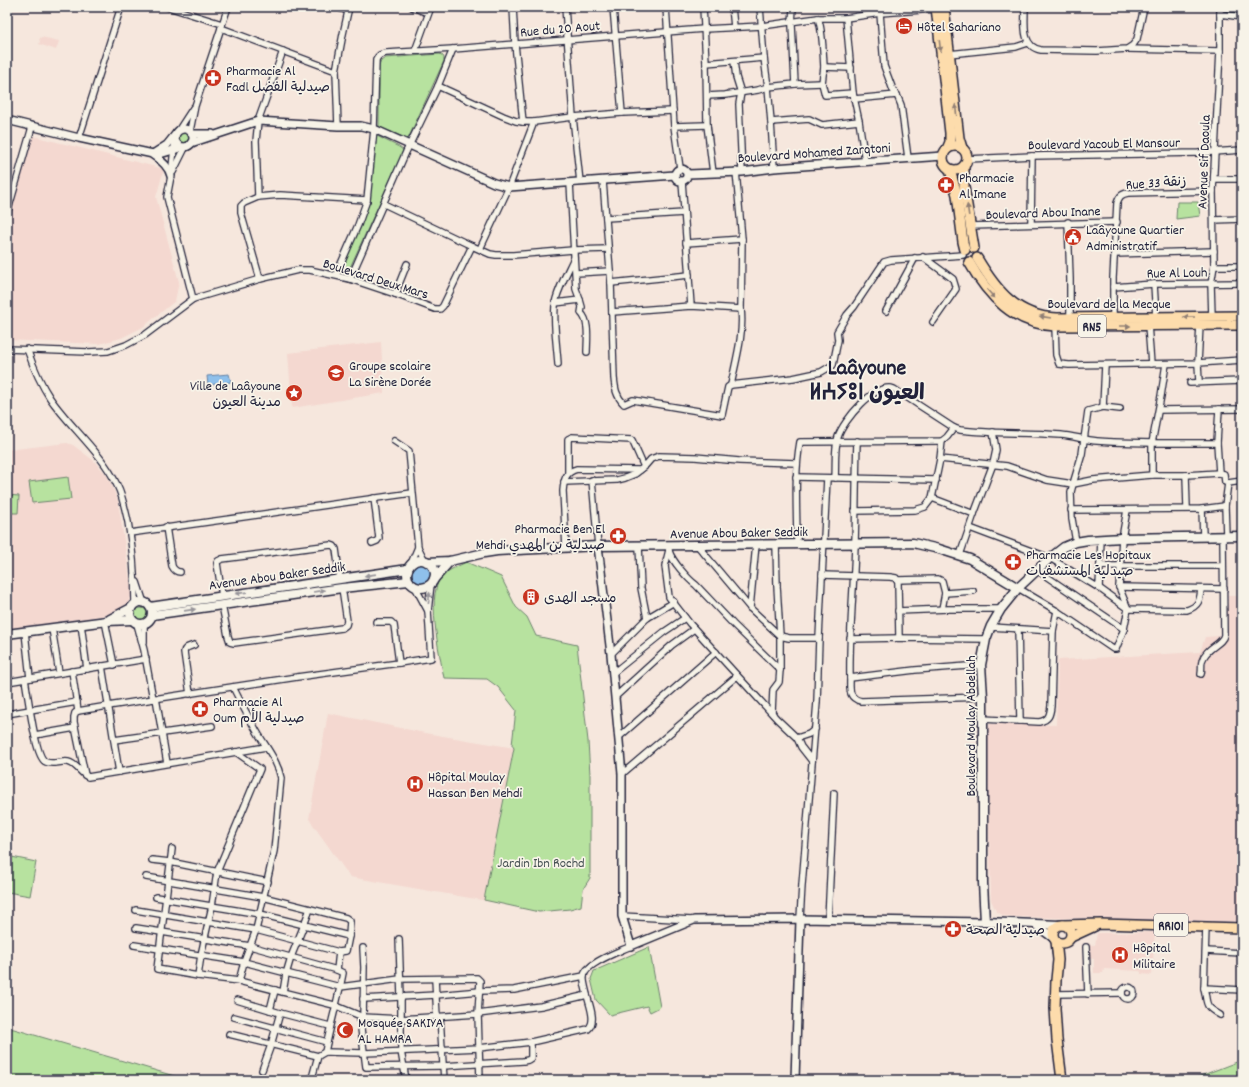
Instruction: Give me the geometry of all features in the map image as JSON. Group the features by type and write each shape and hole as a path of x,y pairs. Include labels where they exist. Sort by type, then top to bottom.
{"main road":[{"name":"RN5","path":"938,8 949,54 959,138 962,148 967,155 964,187 974,248 977,252 968,256"},
{"path":"938,8 950,133 950,142 945,153"},
{"path":"945,153 955,146 962,148"},
{"name":"RN5","path":"945,153 944,164 950,170"},
{"path":"950,170 958,170 966,162"},
{"name":"Boulevard de la Mecque","path":"950,170 957,195 963,242 977,276 988,290 1016,316 1030,322 1055,326 1200,325 1242,322"},
{"name":"Boulevard de la Mecque","path":"968,256 1015,305 1036,316 1050,318 1212,317 1242,322"},
{"name":"Boulevard Moulay Abdellah","path":"986,922 983,883 983,697 981,666 986,639 1001,609 1018,588 1050,558 1064,547 1076,542 1122,538 1242,536"},
{"name":"Avenue Abou Baker Seddik","path":"426,561 450,561 496,551 598,546 668,548 697,545 913,543 940,548 960,555 980,564 1018,588"},
{"path":"432,581 435,575 433,567 426,561 417,561 409,568 408,577 411,583 421,588 428,586 450,561"},
{"name":"Avenue Abou Baker Seddik","path":"106,621 140,605 222,596 409,568"},
{"name":"Avenue Abou Baker Seddik","path":"152,616 342,588 411,583"},
{"path":"140,605 152,616 148,622 138,623 130,614 140,605"},
{"name":"Avenue Abou Baker Seddik","path":"7,634 106,621 138,623"},
{"path":"986,922 1062,925 1070,929 1070,938 1058,960"},
{"path":"1034,924 1055,940"},
{"name":"RR101","path":"1055,940 1063,943 1070,938 1100,924"},
{"name":"RR101","path":"1062,925 1100,924 1242,928"},
{"path":"1062,925 1055,929 1054,932 1058,960 1055,994 1055,1024 1062,1080"}],"street":[{"path":"78,138 121,7"},
{"path":"168,7 222,26 336,71"},
{"path":"171,176 193,138 191,132 195,106 228,7"},
{"path":"336,7 348,9 336,71 338,126"},
{"path":"412,7 428,13"},
{"path":"415,51 431,7"},
{"path":"512,7 523,122"},
{"path":"566,7 573,117 580,182"},
{"path":"613,7 622,113"},
{"path":"666,7 674,126 680,168"},
{"path":"702,7 706,63 707,125 712,173"},
{"path":"732,7 734,27"},
{"path":"760,7 774,168"},
{"path":"793,7 792,21 795,84"},
{"path":"1025,7 1025,35 1033,48 1041,50 1097,51 1127,49 1220,51"},
{"path":"1127,49 1133,45 1137,39 1144,7"},
{"name":"Avenue Sif Daoula","path":"1212,317 1211,284 1214,266 1213,191 1220,51 1220,7"},
{"name":"Rue du 20 Aout","path":"374,129 377,58 379,55 384,53 453,49 615,35 762,26 818,18 846,18 879,10 938,8"},
{"path":"879,10 884,66 893,90 897,94 901,105 908,158"},
{"path":"1220,14 1242,17"},
{"path":"818,18 820,22 823,46 824,67 822,83 825,95 853,96 897,94"},
{"path":"846,18 853,96 859,121 865,161"},
{"path":"949,54 1016,47 1028,42"},
{"path":"350,279 438,86 453,49"},
{"path":"258,197 256,141 258,121 283,51"},
{"path":"706,63 764,58"},
{"path":"603,181 611,283 615,383 617,395 624,404 633,400 722,415 728,387 731,385 741,334 742,320 742,239 739,172 741,93 736,77 734,61"},
{"path":"824,67 851,68"},
{"path":"707,96 725,96 768,87 822,83"},
{"path":"438,86 503,116 523,122 673,110"},
{"path":"152,154 167,145 176,135 195,106"},
{"path":"771,122 809,119 822,125 859,121"},
{"path":"7,120 78,138 152,154 160,154 187,146 216,134 258,121 361,126 374,129 494,183 509,187 675,175"},
{"path":"480,249 509,187 534,122"},
{"path":"674,126 707,125"},
{"path":"7,214 32,127"},
{"path":"176,135 186,129 191,132 216,134"},
{"path":"336,275 358,225 367,200 374,129"},
{"path":"176,135 177,144 187,146"},
{"path":"176,135 171,176 167,192 168,204 192,299"},
{"name":"Boulevard Yacoub El Mansour","path":"966,162 1032,156 1215,152 1242,150"},
{"name":"Boulevard Mohamed Zarqtoni","path":"688,174 739,172 908,158 945,153"},
{"path":"152,154 169,169 171,176"},
{"path":"1031,223 1032,156"},
{"path":"680,168 685,170 688,174 686,179 682,181"},
{"path":"675,175 676,171 680,168"},
{"path":"675,175 677,180 682,181"},
{"path":"1214,179 1242,180"},
{"path":"682,181 691,306"},
{"path":"570,183 576,289 582,307 581,313 585,316 587,352"},
{"name":"Rue 33 زنقة","path":"1113,318 1114,254 1118,200 1125,194 1213,191"},
{"path":"260,279 240,209 244,203 258,197 280,196 367,200"},
{"path":"384,204 490,254 502,256 574,250 608,249"},
{"path":"606,218 684,213"},
{"path":"1214,220 1242,219"},
{"path":"1068,222 1070,318"},
{"name":"Boulevard Abou Inane","path":"970,226 1031,223 1117,222"},
{"path":"686,243 742,239"},
{"name":"Boulevard Deux Mars","path":"7,349 88,352 108,351 126,345 145,335 192,299 260,279 298,270 310,270 336,275 435,309 440,309 443,306 472,246"},
{"path":"1114,254 1214,251"},
{"path":"731,385 793,378 821,372 832,365 838,340 837,332 847,314 854,307 882,264 889,260 923,257 968,256"},
{"path":"923,257 953,279 956,286 956,290 933,322"},
{"path":"558,364 555,303 574,258"},
{"path":"886,311 915,258"},
{"path":"395,294 407,264"},
{"path":"1214,266 1242,266"},
{"path":"576,273 610,271"},
{"path":"611,283 689,275"},
{"name":"Rue Al Louh","path":"1113,287 1154,284 1242,283"},
{"path":"1154,284 1156,317"},
{"path":"555,303 580,300"},
{"path":"612,312 691,306 741,309"},
{"path":"1055,326 1056,355 1059,364 1166,364 1242,360 1242,322"},
{"path":"1148,325 1151,364"},
{"path":"1199,382 1198,363 1200,325"},
{"path":"27,349 41,383 50,399 107,467 117,485 124,502 130,533 140,605"},
{"path":"1152,475 1152,443 1166,364"},
{"path":"1103,407 1105,365"},
{"path":"1190,383 1242,381"},
{"path":"835,478 836,442 840,432 858,407 875,392 887,387 894,389 954,428 974,432 1059,434 1073,436 1084,440 1152,443 1217,442"},
{"path":"1076,542 1071,510 1072,484 1082,454 1088,411 1103,407 1120,409"},
{"path":"1218,409 1217,442 1219,473"},
{"path":"1159,410 1242,409"},
{"path":"797,544 796,462 800,442 942,440 947,437 954,428"},
{"path":"960,555 993,464 996,450 993,432"},
{"path":"566,548 563,490 564,482 568,473 568,439 572,437 632,440 634,442 642,469"},
{"path":"855,511 920,509 928,505 932,498 936,480 942,440"},
{"path":"394,441 409,451 418,547 426,561"},
{"path":"857,441 855,479 855,544 850,639 851,695 855,699 861,701 983,697"},
{"path":"564,482 617,480 625,478 642,469 651,459 659,456 695,457 739,461 796,462"},
{"path":"940,459 1007,466 1047,480 1072,484 1093,480 1152,475 1224,474 1225,482 1228,483 1225,506 1223,566 1225,629 1223,638 1210,649 1202,661 1201,674"},
{"path":"568,473 577,469 642,469"},
{"path":"1186,475 1186,508"},
{"path":"796,477 936,480"},
{"path":"794,1080 802,877 815,729 827,478"},
{"path":"592,480 613,673 622,774 622,916 631,946"},
{"path":"1228,483 1242,482"},
{"path":"130,533 412,493"},
{"path":"372,543 377,541 379,538 374,498"},
{"path":"932,498 974,514"},
{"path":"1071,510 1126,510 1225,506"},
{"path":"1202,508 1203,536"},
{"path":"1018,588 1058,611 1113,649 1116,649 1124,629 1128,609 1119,587 1122,538 1126,510"},
{"path":"166,527 172,566 176,572 180,572"},
{"path":"970,528 1050,558 1099,588 1128,609 1187,610 1197,605 1199,602 1201,589"},
{"path":"1099,588 1101,540"},
{"path":"750,608 756,544"},
{"path":"776,544 780,670 779,682 773,690 772,712 777,719"},
{"path":"222,596 217,563 222,559 331,545 336,549 340,579"},
{"path":"697,545 750,608 780,636 789,638 819,638"},
{"path":"639,546 641,588 646,618"},
{"path":"409,568 418,547"},
{"path":"668,548 672,559 691,581 696,584 733,624 780,670"},
{"path":"668,548 665,566 669,597 694,629 777,719 797,738 801,747 812,761"},
{"path":"1100,566 1223,566"},
{"path":"1037,570 1124,629"},
{"path":"822,574 893,577 897,580 938,579 942,581 945,593 942,609"},
{"path":"897,580 899,638"},
{"path":"85,775 75,728 75,713 108,706 399,664 431,658 428,611 432,581"},
{"path":"411,583 428,611"},
{"path":"1119,587 1224,589"},
{"path":"222,605 230,642 234,643 288,636 342,628 346,625 347,621 342,588"},
{"path":"945,593 973,591"},
{"path":"611,654 646,618 674,602"},
{"path":"898,611 1001,609"},
{"path":"983,719 1042,721 1047,719 1050,714 1051,706 1053,631 1058,611"},
{"path":"613,673 664,632 685,618"},
{"path":"106,621 114,664"},
{"path":"376,622 391,622 394,625 399,664"},
{"path":"138,623 162,733 167,764"},
{"path":"81,624 86,669"},
{"path":"991,627 1053,631"},
{"path":"52,628 59,673"},
{"path":"615,697 672,645 694,629"},
{"path":"1018,629 1020,721"},
{"path":"25,632 30,710 39,754 43,761 47,763 68,762 85,775 92,776 266,746"},
{"path":"850,639 986,639"},
{"path":"190,694 184,649 194,645"},
{"path":"619,737 716,652"},
{"path":"7,682 146,659"},
{"path":"102,666 119,772"},
{"path":"850,678 915,670 981,666"},
{"path":"72,671 78,712"},
{"path":"622,774 696,709 737,676"},
{"path":"233,687 254,727 275,758 281,778 274,852 268,882 263,897 256,930 244,962 240,981"},
{"path":"7,714 77,702"},
{"path":"114,740 212,726"},
{"path":"36,735 75,728"},
{"path":"797,738 809,734 815,729"},
{"path":"198,976 217,872 260,769 236,752"},
{"path":"828,920 834,793"},
{"path":"172,850 157,969 240,981 336,1006 363,1017 400,1019 478,1014 541,1006 587,995"},
{"path":"152,860 170,862 268,882"},
{"path":"136,910 256,930 339,952 346,951 350,923 348,920 263,897 146,877"},
{"path":"156,897 260,914 349,936"},
{"path":"283,992 291,957 310,909"},
{"path":"622,916 694,920 800,919 986,922"},
{"path":"229,1034 318,1056 325,1052 364,1053 479,1048 531,1042 588,1029 593,1023 584,976 586,970 631,946 694,920"},
{"path":"1206,927 1204,988 1207,1005 1220,1015"},
{"path":"136,928 250,946 343,973 325,1052"},
{"path":"399,939 401,1051 406,1080"},
{"path":"134,945 244,962 340,987 400,979 477,978 480,981 478,1014 480,1080"},
{"path":"1086,947 1088,994"},
{"path":"363,948 363,1017 360,1021 366,1067 443,1066 528,1060 530,1058 531,1042"},
{"path":"1206,951 1242,953"},
{"path":"336,970 339,952"},
{"path":"363,999 514,990 584,976"},
{"path":"435,979 444,1080"},
{"path":"1204,988 1242,990"},
{"path":"270,1010 275,990"},
{"path":"1055,994 1122,993"},
{"path":"237,1000 330,1026"},
{"path":"262,1070 280,1013"},
{"path":"234,1017 327,1042"},
{"path":"312,1078 318,1056"}],"shaded area":[{"path":"41,37 59,41 56,50 39,44"},
{"path":"33,136 164,169 156,197 179,282 175,301 143,327 121,338 99,344 7,340 7,226"},
{"name":"Groupe scolaire La Sirène Dorée","path":"381,342 384,393 292,408 288,353"},
{"path":"67,443 73,445 93,460 106,474 112,486 118,501 132,593 128,604 108,615 7,629 7,450"},
{"path":"1228,596 1242,596 1242,923 1020,917 1004,916 996,911 991,900 987,732 990,724 1056,725 1058,660 1200,652 1205,637 1220,636 1220,605 1228,604"},
{"name":"Hôpital Moulay Hassan Ben Mehdi","path":"328,713 425,733 521,749 493,902 350,877 309,819"},
{"name":"Hôpital Militaire","path":"1155,932 1152,975 1141,974 1139,971 1104,969 1103,973 1094,973 1094,959 1086,958 1085,944 1095,945 1097,933"}],"green space":[{"path":"1224,7 1242,7 1242,14 1224,13"},
{"path":"440,54 443,56 444,61 408,139 379,127 379,66 381,61 385,58"},
{"path":"184,131 189,133 191,138 189,143 184,145 179,143 177,138 179,133"},
{"path":"377,136 403,150 347,274 343,276 340,269 370,202 372,142 374,137"},
{"path":"1177,202 1198,202 1200,216 1176,219"},
{"path":"68,477 71,499 32,503 29,482"},
{"path":"7,495 19,496 18,513 7,513"},
{"name":"Jardin Ibn Rochd","path":"466,562 501,577 516,607 527,617 536,636 577,645 588,741 590,775 590,878 583,889 581,906 570,909 539,912 484,900 514,748 512,745 516,710 498,687 487,679 444,678 435,623 435,594 438,582 444,574"},
{"path":"141,608 146,610 148,615 146,620 141,622 136,620 134,615 136,610"},
{"path":"7,856 36,862 30,896 7,892"},
{"path":"649,947 660,1007 650,1012 647,1006 610,1015 596,1000 591,979 594,971"},
{"path":"7,1028 14,1029 188,1080 7,1080"},
{"path":"1242,1060 1242,1080 1190,1080"}],"water":[{"path":"229,374 231,382 208,385 207,376"},
{"path":"422,564 429,567 432,574 429,581 422,584 415,581 412,574 415,567"}],"place":[{"name":"Hôtel Sahariano","path":"904,26"},
{"name":"Pharmacie Al Fadl صيدلية الفضل","path":"213,78"},
{"name":"Pharmacie Al Imane","path":"946,185"},
{"name":"Laâyoune Quartier Administratif","path":"1073,237"},
{"name":"Groupe scolaire La Sirène Dorée","path":"336,373"},
{"name":"Ville de Laâyoune مدينة العيون","path":"294,393"},
{"name":"Pharmacie Ben El Mehdi صيدلية بن المهدي","path":"618,536"},
{"name":"Pharmacie Les Hopitaux صيدلية المستشفيات","path":"1013,562"},
{"name":"مسجد الهدى","path":"531,597"},
{"name":"Pharmacie Al Oum صيدلية الأم","path":"200,709"},
{"name":"Hôpital Moulay Hassan Ben Mehdi","path":"415,784"},
{"name":"صيدلية الصحة","path":"953,929"},
{"name":"Hôpital Militaire","path":"1120,955"},
{"name":"Mosquée SAKIYA AL HAMRA","path":"345,1030"}],"district":[{"name":"Laâyoune ⵍⵄⵢⵓⵏ العيون","path":"867,378"}]}
